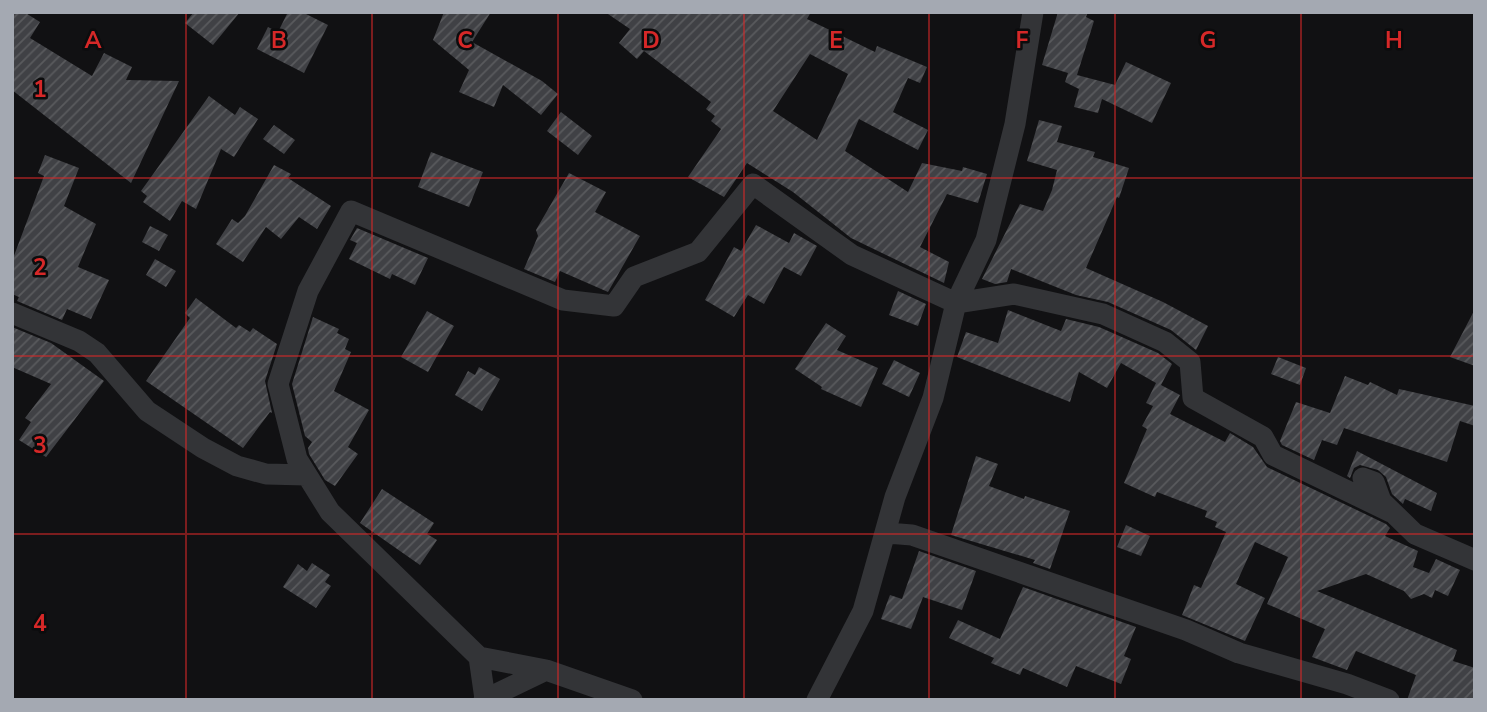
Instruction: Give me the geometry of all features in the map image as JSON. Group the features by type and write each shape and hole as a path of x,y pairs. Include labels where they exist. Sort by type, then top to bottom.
{"street":[{"path":"817,700 863,611 895,497 933,398 956,303 986,240 1003,179 1026,65 1033,12"},
{"path":"632,700 546,670 479,657 330,512 306,475 297,459 278,384 308,291 351,211 563,300 614,306 634,277 698,252 753,184 852,255 956,303 1014,294 1103,314 1166,342 1190,362 1193,398 1262,437 1273,455 1391,512"},
{"path":"12,313 79,341 97,354 147,411 203,448 237,466 266,474 306,475"},
{"path":"1363,478 1374,482 1379,490 1377,496 1415,534 1475,560"},
{"path":"887,533 912,535 1186,630 1239,653 1347,684 1389,700"},
{"path":"479,657 485,700 546,670"}],"building":[{"path":"12,12 24,12 40,22 30,38 92,76 104,53 132,67 126,80 179,81 131,183 12,90"},
{"path":"194,12 240,12 213,45 185,23"},
{"path":"288,12 302,12 328,25 304,73 257,49 268,27 278,32"},
{"path":"444,12 491,12 472,42 542,81 558,94 541,115 503,85 494,107 459,92 469,70 433,40"},
{"path":"605,12 811,12 807,19 875,52 877,46 927,67 920,83 908,78 893,112 928,130 918,150 859,119 845,151 908,192 922,163 962,171 963,167 987,174 978,203 947,194 920,247 949,262 944,283 851,238 793,192 747,163 724,197 688,177 721,129 711,121 715,116 706,109 711,102 644,51 637,59 619,43 630,29","holes":["810,54 848,74 817,140 773,111"]},
{"path":"1058,12 1088,12 1086,17 1094,21 1077,75 1115,85 1126,62 1171,83 1152,123 1102,99 1098,113 1074,107 1079,89 1065,82 1068,73 1042,65"},
{"path":"209,96 235,115 240,107 258,119 234,157 221,149 196,209 182,201 170,221 143,202 147,196 141,191"},
{"path":"561,112 592,136 578,155 547,131"},
{"path":"1039,120 1062,126 1057,142 1095,152 1093,157 1129,168 1119,198 1117,197 1086,268 1163,302 1208,326 1196,350 1171,330 1108,302 1076,295 1011,269 1007,282 995,284 982,279 1020,204 1043,211 1052,190 1057,170 1027,161"},
{"path":"274,125 295,140 284,154 263,139"},
{"path":"431,152 483,172 469,207 418,187"},
{"path":"45,155 79,168 64,206 96,224 78,267 109,280 91,319 67,309 62,320 17,301 19,297 12,294 12,261 44,176 38,173"},
{"path":"274,165 291,174 288,178 331,206 317,229 299,217 281,239 266,227 243,262 216,244 232,219 238,223 245,216"},
{"path":"569,173 606,192 595,212 640,236 608,292 560,271 555,282 524,269 538,236 536,230"},
{"path":"756,225 789,243 794,233 817,246 801,276 784,267 764,304 748,295 734,317 705,300 734,247 741,251"},
{"path":"150,226 168,235 159,251 142,242"},
{"path":"357,228 428,258 415,285 392,274 390,279 349,259 357,243 350,240"},
{"path":"155,259 176,271 166,287 146,275"},
{"path":"898,291 926,304 918,326 889,315"},
{"path":"196,298 236,328 239,325 250,332 253,328 277,344 265,381 272,413 270,412 243,448 146,381 190,318 185,313"},
{"path":"1475,309 1475,366 1450,357"},
{"path":"1008,310 1061,331 1066,319 1099,327 1158,353 1172,364 1161,385 1180,395 1170,414 1225,442 1230,433 1253,447 1267,467 1386,524 1390,528 1385,536 1418,551 1413,567 1429,573 1436,559 1460,570 1448,596 1435,590 1432,598 1424,594 1411,599 1404,591 1366,574 1317,591 1457,650 1453,661 1475,668 1475,700 1407,700 1416,675 1356,651 1347,670 1312,657 1325,629 1267,604 1288,557 1255,542 1236,584 1265,598 1245,641 1182,615 1194,585 1201,588 1226,532 1215,527 1217,522 1205,517 1207,511 1157,492 1155,497 1124,483 1147,429 1142,426 1153,406 1146,403 1156,383 1121,363 1107,388 1079,372 1070,402 957,357 966,332 998,343"},
{"path":"427,311 454,326 428,372 401,357"},
{"path":"313,317 339,329 337,333 349,339 345,349 351,352 334,391 369,410 348,447 358,454 335,486 325,480 309,454 308,448 312,442 305,436 292,384"},
{"path":"826,323 846,336 837,350 878,368 861,407 821,389 822,387 795,369"},
{"path":"12,327 51,343 104,381 46,457 19,440 31,422 25,418 51,384 12,367"},
{"path":"1278,357 1306,368 1300,385 1271,374"},
{"path":"894,360 920,373 909,397 882,384"},
{"path":"479,367 500,379 482,411 455,395 468,371 475,375"},
{"path":"1345,376 1368,385 1370,382 1397,395 1399,389 1475,406 1475,426 1460,421 1447,462 1344,428 1337,445 1322,440 1314,460 1282,445 1280,441 1296,402 1330,413"},
{"path":"1357,451 1437,493 1431,511 1405,499 1403,504 1392,494 1386,477 1378,470 1360,465 1354,468 1350,478 1347,476"},
{"path":"976,456 998,464 989,486 1070,511 1050,569 1033,563 1035,560 951,535"},
{"path":"382,489 434,523 427,534 437,540 420,565 360,523"},
{"path":"1126,525 1150,536 1141,556 1117,547"},
{"path":"919,551 976,571 962,610 923,597 911,629 881,619 890,595 902,599"},
{"path":"312,563 330,575 325,582 331,586 316,608 283,587 298,564 307,571"},
{"path":"1023,587 1136,627 1124,656 1131,659 1121,684 1076,666 1067,687 1023,668 1020,675 991,663 994,658 949,638 958,620 1000,639"}]}
